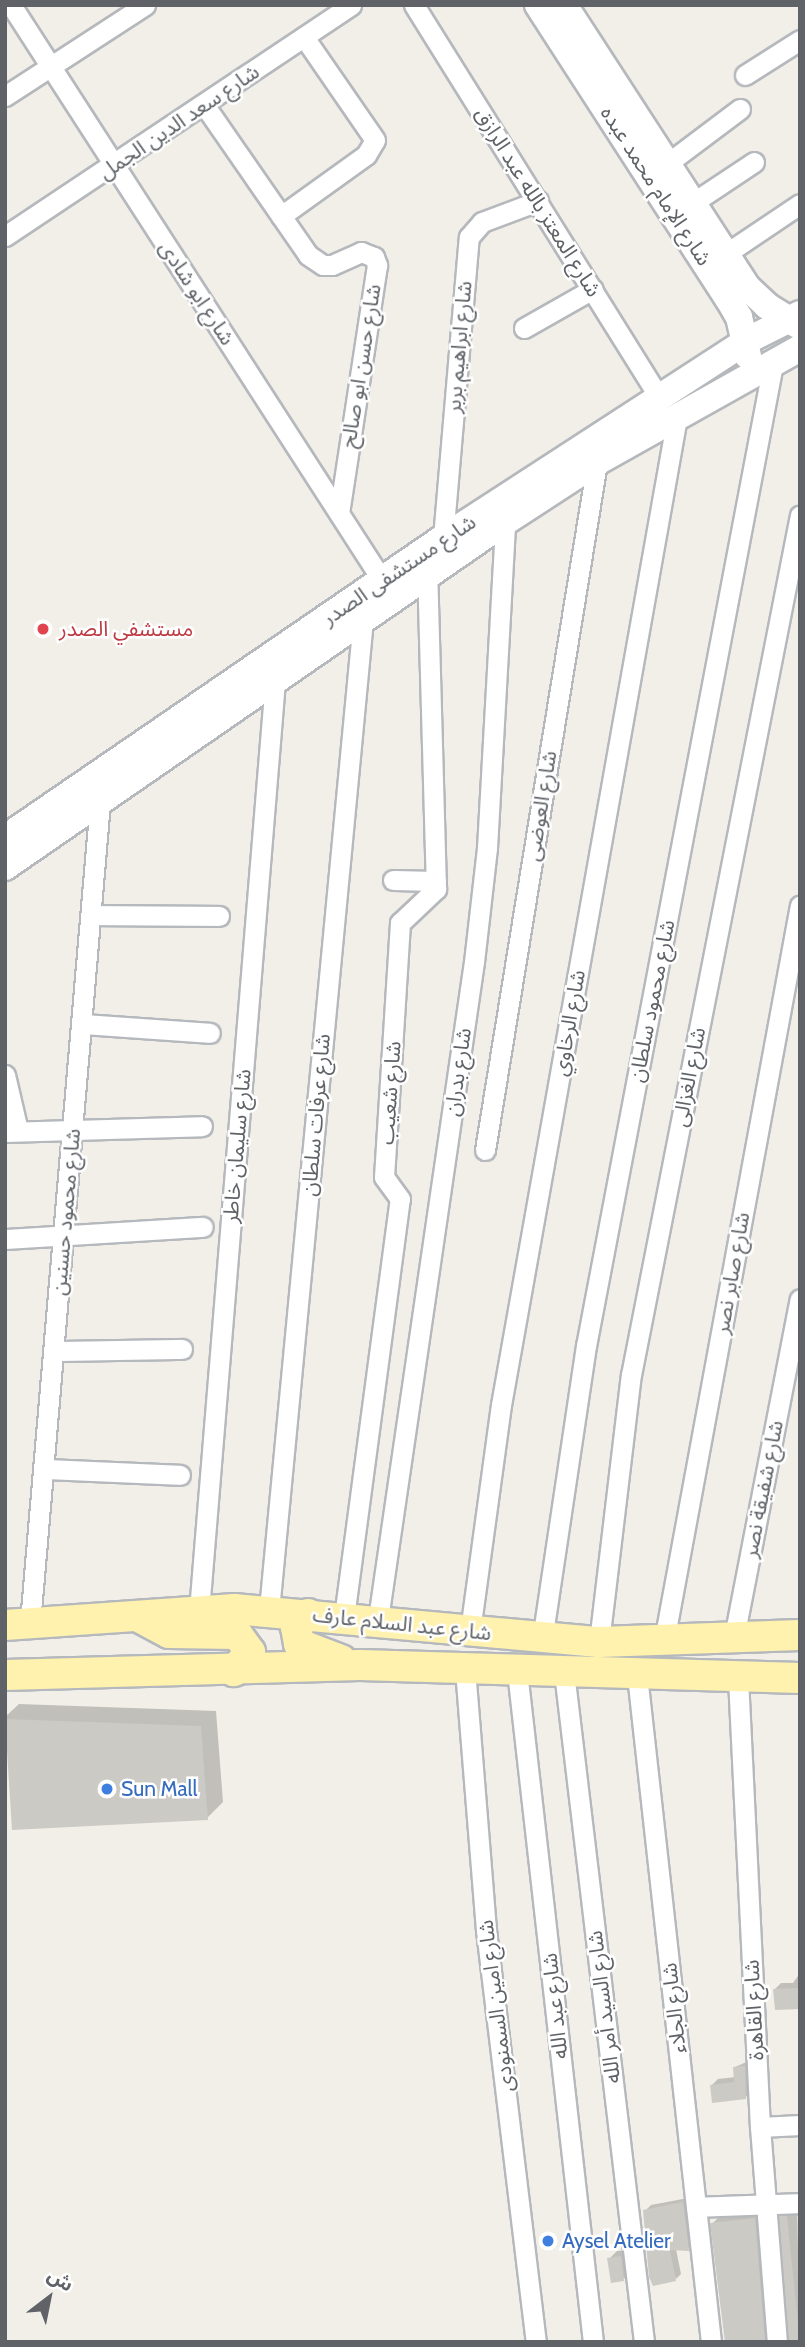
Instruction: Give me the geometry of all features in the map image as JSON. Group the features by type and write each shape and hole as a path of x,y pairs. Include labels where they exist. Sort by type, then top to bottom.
{"main road":[{"name":"شارع الإمام محمد عبده","path":"538,5 739,294 795,319"},
{"name":"شارع الإمام محمد عبده","path":"564,5 727,253 739,294 746,341 755,375"},
{"name":"شارع مستشفى الصدر","path":"5,867 505,522 597,462 668,408 724,356 746,341 795,319"},
{"name":"شارع مستشفى الصدر","path":"5,838 443,538 668,408 755,375 800,348"},
{"path":"724,356 755,375"},
{"name":"شارع عبد السلام عارف","path":"18,1624 198,1611 269,1610 378,1619 542,1640 664,1641 800,1635"},
{"path":"308,1614 296,1628 299,1644 360,1665"},
{"path":"137,1616 169,1633 229,1633 244,1638 250,1652 234,1671"},
{"name":"شارع عبد السلام عارف","path":"5,1675 234,1671 360,1665 800,1678"}],"street":[{"name":"شارع ابو شادى","path":"11,5 382,580"},
{"path":"5,96 145,5"},
{"name":"شارع سعد الدين الجمل","path":"5,236 205,106 351,5"},
{"name":"شارع المعتز بالله عبد الرازق","path":"414,5 668,408"},
{"path":"205,106 281,216 366,155 375,140 304,37"},
{"path":"745,75 800,40"},
{"path":"668,163 740,109"},
{"path":"694,202 754,162"},
{"name":"شارع ابراهيم بربر","path":"443,538 468,236 482,222 538,201"},
{"path":"727,253 800,204"},
{"name":"شارع حسن ابو صالح","path":"281,216 308,255 323,265 361,252 374,257 377,265 339,512"},
{"path":"524,328 593,289"},
{"name":"شارع محمود سلطان","path":"542,1640 589,1333 755,375"},
{"name":"شارع الرخاوي","path":"470,1631 501,1405 668,408"},
{"name":"شارع العوضى","path":"485,1150 597,462"},
{"name":"شارع الغزالى","path":"598,1642 631,1375 800,514"},
{"name":"شارع بدران","path":"378,1619 474,962 487,848 505,522"},
{"path":"393,880 436,881 427,576"},
{"name":"شارع عرفات سلطان","path":"269,1610 363,620"},
{"name":"شارع سليمان خاطر","path":"198,1611 275,681"},
{"name":"شارع محمود حسنين","path":"18,1624 44,1469 100,802"},
{"name":"شارع شعيب","path":"344,1617 400,1199 384,1177 400,923 434,894 436,881"},
{"name":"شارع صابر نصر","path":"664,1641 800,905"},
{"path":"91,915 219,916"},
{"path":"82,1024 210,1033"},
{"path":"5,1075 12,1132 202,1126"},
{"path":"5,1239 203,1227"},
{"name":"شارع شفيقة نصر","path":"734,1637 800,1299"},
{"path":"54,1351 182,1349"},
{"path":"44,1469 180,1475"},
{"name":"شارع امين السمنودى","path":"465,1669 486,1930 536,2342"},
{"name":"شارع عبد الله","path":"517,1671 593,2342"},
{"name":"شارع السيد أمر الله","path":"564,1672 644,2342"},
{"name":"شارع الجلاء","path":"637,1675 711,2342"},
{"name":"شارع القاهرة","path":"738,1678 760,2127 777,2342"},
{"path":"760,2127 800,2125"},
{"path":"696,2207 800,2203"}],"building":[{"name":"Sun Mall","path":"5,1719 201,1726 208,1820 12,1830"},
{"path":"800,1988 800,2009 775,2010 773,1989"},
{"path":"745,2066 746,2099 712,2103 710,2085 734,2082 733,2067"},
{"path":"683,2202 689,2251 670,2250 676,2281 653,2286 649,2277 643,2210"},
{"path":"779,2216 787,2216 800,2342 789,2342"},
{"path":"755,2218 765,2342 725,2342 710,2223"},
{"path":"621,2256 624,2281 611,2283 607,2258"}],"place":[{"name":"مستشفي الصدر","path":"43,629"},
{"name":"Sun Mall","path":"107,1789"},
{"name":"Aysel Atelier","path":"548,2241"}]}
